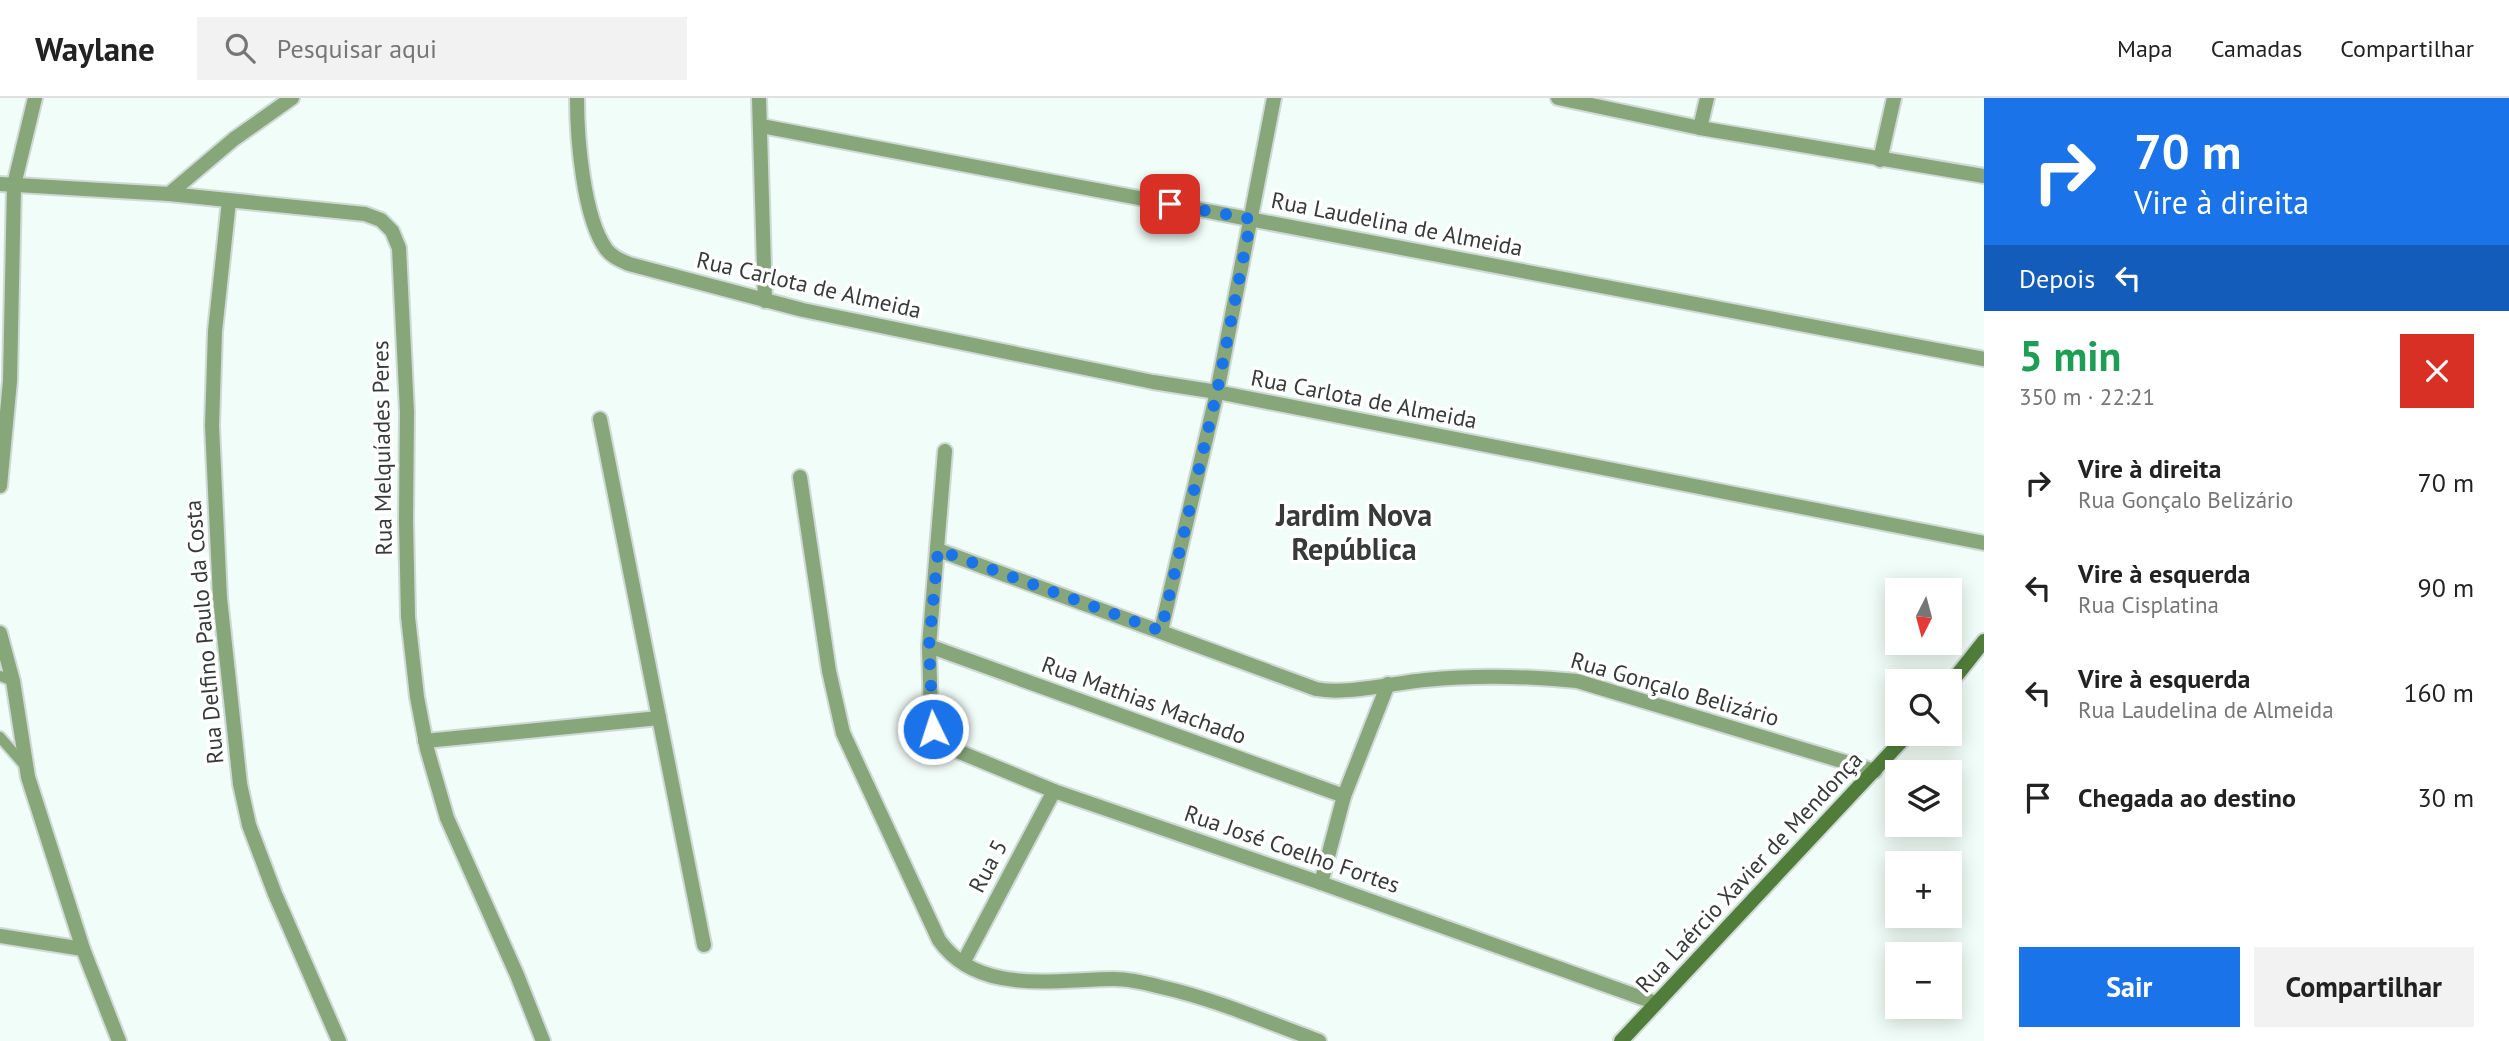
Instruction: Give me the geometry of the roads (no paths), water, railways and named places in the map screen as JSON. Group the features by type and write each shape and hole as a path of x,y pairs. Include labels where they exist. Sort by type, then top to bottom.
{"street":[{"path":"0,486 3,415 10,381 7,184 35,98"},
{"path":"169,194 234,139 292,98"},
{"name":"Rua Carlota de Almeida","path":"577,98 578,144 585,191 598,235 606,250 629,264 765,301 1153,382 1217,392 1984,543"},
{"path":"759,98 765,301"},
{"path":"1161,631 1217,392 1274,98"},
{"path":"1558,98 1700,128 1984,176"},
{"path":"1700,128 1707,98"},
{"path":"1880,160 1894,98"},
{"name":"Rua Laudelina de Almeida","path":"761,126 1984,359"},
{"name":"Rua Melquíades Peres","path":"7,184 169,194 365,214 381,220 393,230 399,248 407,412 408,617 425,741 447,818 517,975 543,1041"},
{"name":"Rua Delfino Paulo da Costa","path":"229,201 215,331 212,426 220,598 240,784 249,825 275,894 339,1041"},
{"path":"600,419 704,945"},
{"path":"929,646 945,451"},
{"path":"800,477 829,671 843,733 946,950 963,963 1001,978 1027,982 1115,979 1164,987 1319,1041"},
{"name":"Rua Gonçalo Belizário","path":"938,550 1316,689 1338,691 1444,678 1539,677 1577,681 1875,771"},
{"path":"0,633 26,767 83,949 118,1041"},
{"path":"1962,669 1984,641"},
{"name":"Rua José Coelho Fortes","path":"929,646 931,717 936,737 944,746 1054,791 1656,1003"},
{"name":"Rua Mathias Machado","path":"929,646 1344,796"},
{"path":"1321,883 1344,796 1388,684"},
{"path":"425,741 659,718"},
{"name":"Rua Laércio Xavier de Mendonça","path":"1621,1041 1897,746"},
{"name":"Rua 5","path":"963,963 1054,791"},
{"path":"0,936 83,949"}],"lane":[{"path":"0,737 26,767"}],"district":[{"name":"Jardim Nova República","path":"1354,533"}]}
